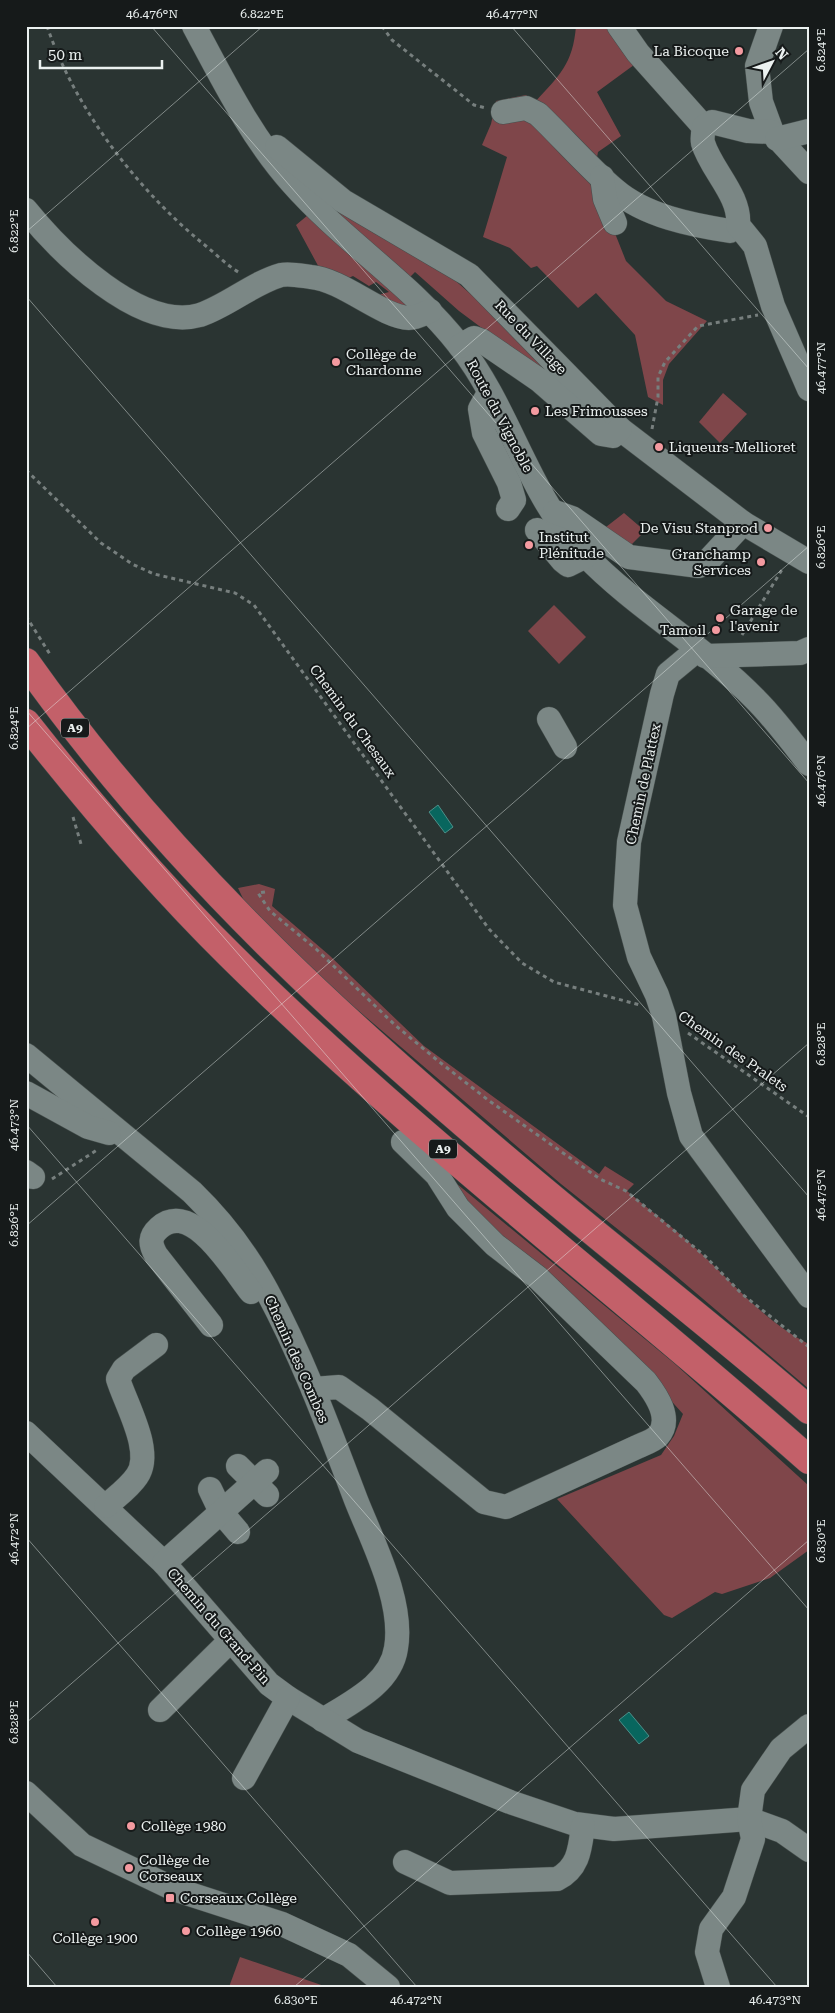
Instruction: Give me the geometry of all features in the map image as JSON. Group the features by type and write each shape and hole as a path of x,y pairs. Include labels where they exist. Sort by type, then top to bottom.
{"highway":[{"name":"A9","path":"39,660 126,792 206,883 254,933 365,1038 566,1210 809,1410"},
{"name":"A9","path":"26,724 99,813 222,947 342,1061 809,1460"}],"street":[{"name":"Route du Vignoble","path":"194,26 268,155 293,185 347,239 430,311 460,346 480,375 551,510 586,556 626,594 757,700 809,764"},
{"path":"619,26 638,53 704,127 703,142 739,216 738,225 755,246 773,306 809,389"},
{"path":"771,26 757,66 761,102 774,135 809,172"},
{"path":"503,112 526,108 538,114 616,191 649,211 704,227 730,231 738,225"},
{"name":"Rue du Village","path":"247,121 294,163 343,201 469,275 620,429 743,523 800,557"},
{"path":"704,127 712,122 774,135 809,131"},
{"path":"602,177 605,199 615,223"},
{"path":"26,210 42,229 83,269 117,293 154,313 181,318 200,315 283,274 314,277 349,290 397,315 408,318 430,311"},
{"path":"460,346 474,338 482,341 539,380 601,434 613,436 620,429"},
{"path":"489,393 480,409 484,434 509,483 514,500 508,509"},
{"path":"551,510 572,518 629,557 699,566 706,563 743,523"},
{"path":"537,530 563,562 568,565 586,556"},
{"path":"701,653 728,655 800,652 809,649"},
{"name":"Chemin de Plattex","path":"701,653 668,674 630,842 625,905 639,957 664,1016 691,1136 809,1296"},
{"path":"549,720 565,747"},
{"name":"Chemin des Combes","path":"26,1055 115,1141 192,1192 216,1214 240,1248 266,1291 313,1389 390,1588 396,1615 397,1636 396,1650 384,1676 371,1688 323,1720"},
{"path":"26,1093 115,1141"},
{"path":"313,1389 339,1388 370,1409 484,1502 506,1506 637,1447 658,1436 663,1426 664,1414 657,1396 646,1382 537,1277 495,1245 458,1208 437,1175 403,1142"},
{"path":"211,1324 156,1255 150,1244 152,1235 158,1228 171,1220 188,1222 198,1229 229,1263 259,1302 277,1314"},
{"path":"106,1506 138,1475 142,1463 143,1448 118,1380 124,1369 156,1345"},
{"name":"Chemin du Grand-Pin","path":"26,1433 106,1506 164,1563 269,1684 288,1698 358,1741 510,1802 584,1826 614,1829 749,1819"},
{"path":"164,1563 256,1479"},
{"path":"210,1489 221,1512 238,1532"},
{"path":"160,1710 231,1640"},
{"path":"244,1778 288,1698"},
{"path":"718,1987 707,1952 711,1929 734,1897 753,1839 749,1819 753,1790 781,1749 809,1726"},
{"path":"26,1793 82,1845 174,1889 282,1924 349,1955 388,1987"},
{"path":"749,1819 782,1831 809,1850"},
{"path":"404,1862 450,1883 557,1879 572,1869 577,1860 584,1826"}],"path":[{"path":"47,26 64,71 107,141 181,226 234,270 260,284"},
{"path":"382,26 392,40 474,105 503,112"},
{"path":"642,447 655,420 658,378 664,362 698,326 761,314 773,306"},
{"name":"Chemin du Chesaux","path":"26,470 101,543 132,564 154,574 236,592 254,605 489,929 522,963 554,982 642,1006"},
{"path":"728,655 775,584 800,557"},
{"path":"26,616 39,660"},
{"path":"265,892 258,893 270,911 316,949 395,1025 488,1100 592,1174 626,1191 705,1256 742,1294 809,1347"},
{"name":"Chemin des Pralets","path":"642,1006 664,1016 809,1117"},
{"path":"36,1177 115,1141"}],"shaded area":[{"path":"576,26 612,26 638,62 597,92 621,136 598,152 593,178 626,261 666,301 707,321 669,364 663,380 663,405 648,397 635,335 596,293 578,308 537,266 531,268 510,248 483,237 507,157 482,145 491,124 496,101 526,95 535,102 558,77 568,60 572,50"},
{"path":"305,185 450,276 474,297 572,395 459,311 415,272 410,277 384,258"},
{"path":"308,215 413,307 399,305 378,295 389,292 376,282 369,286 353,276 342,281 322,273 296,225"},
{"path":"723,393 747,414 720,443 699,422"},
{"path":"624,513 645,531 627,549 606,527"},
{"path":"554,605 586,637 559,664 528,631"},
{"path":"259,884 275,889 272,906 329,955 424,1046 599,1174 605,1166 634,1184 627,1191 687,1240 767,1316 794,1336 809,1344 809,1389 669,1270 561,1184 339,994 247,907 238,888"},
{"path":"445,1174 674,1363 809,1486 809,1550 770,1578 722,1594 715,1592 672,1618 664,1615 557,1499 661,1455 674,1436 683,1414 657,1385 490,1230"},
{"path":"240,1957 327,1987 229,1987"}],"water":[{"path":"438,805 453,827 445,833 429,812"},
{"path":"629,1712 649,1736 639,1744 619,1720"}],"place":[{"name":"La Bicoque","path":"739,51"},
{"name":"Collège de Chardonne","path":"336,362"},
{"name":"Les Frimousses","path":"535,411"},
{"name":"Liqueurs-Mellioret","path":"659,447"},
{"name":"De Visu Stanprod","path":"768,528"},
{"name":"Institut Plénitude","path":"529,545"},
{"name":"Granchamp Services","path":"761,562"},
{"name":"Garage de l'avenir","path":"720,618"},
{"name":"Tamoil","path":"716,630"},
{"name":"Collège 1980","path":"131,1826"},
{"name":"Collège de Corseaux","path":"129,1868"},
{"name":"Corseaux Collège","path":"170,1898"},
{"name":"Collège 1900","path":"95,1922"},
{"name":"Collège 1960","path":"186,1931"}]}
